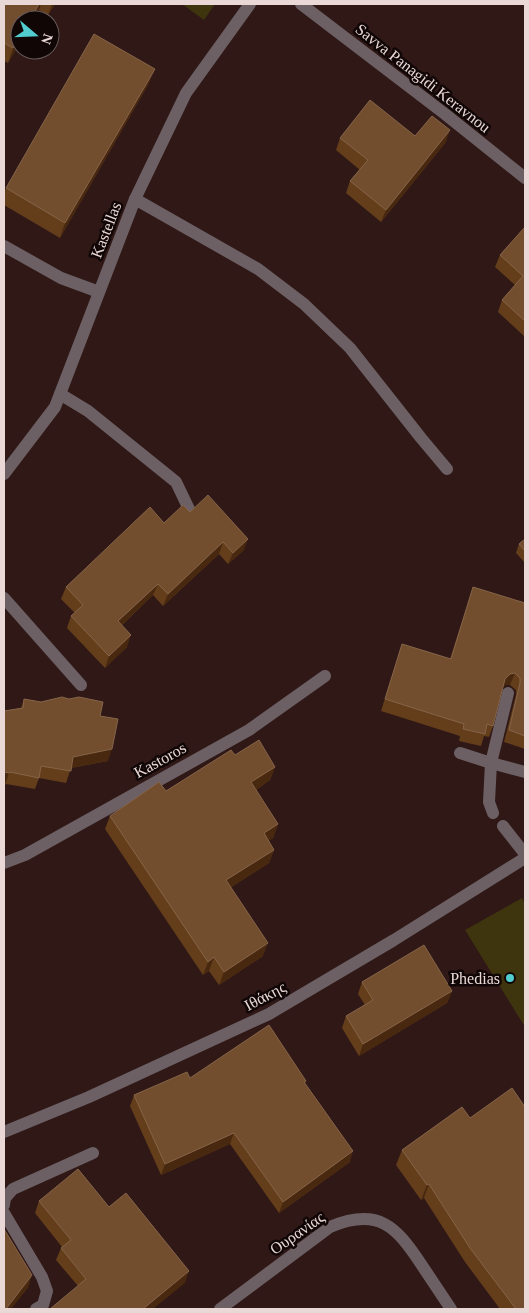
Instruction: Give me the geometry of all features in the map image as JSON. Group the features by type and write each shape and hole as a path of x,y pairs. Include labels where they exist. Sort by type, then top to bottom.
{"street":[{"name":"Kastellas","path":"4,474 54,408 135,199 186,93 250,4"},
{"name":"Savva Panagidi Keravnou","path":"301,4 525,178"},
{"path":"135,199 258,269 304,304 350,348 447,469"},
{"path":"4,246 61,278 99,292"},
{"path":"60,394 88,411 176,482 189,509"},
{"path":"4,598 81,685"},
{"name":"Kastoros","path":"4,863 25,855 249,730 325,676"},
{"path":"493,813 488,802 491,763 508,693"},
{"path":"460,752 525,772"},
{"path":"503,826 525,854"},
{"name":"Ιθάκης","path":"4,1132 89,1097 269,1014 394,940 525,858"},
{"path":"4,1205 5,1198 13,1189 93,1153"},
{"path":"4,1213 47,1290 43,1305 36,1309"},
{"name":"Ουρανίας","path":"220,1309 330,1227 346,1220 363,1219 380,1222 395,1230 407,1243 451,1309"}],"shaded area":[{"path":"182,4 215,4 204,20"},
{"name":"Phedias","path":"522,898 525,904 525,1027 465,930"}],"building":[{"path":"4,4 39,4 36,10 10,10 10,46 4,43"},
{"path":"94,34 155,69 65,223 6,188"},
{"path":"370,100 415,136 432,116 450,130 386,210 350,181 368,160 340,138"},
{"path":"525,227 525,321 502,300 523,276 500,255"},
{"path":"208,495 248,539 233,553 223,542 168,594 158,584 118,621 131,635 109,656 71,616 83,605 66,587 150,507 164,523 183,505 190,512"},
{"path":"525,539 525,551 519,544"},
{"path":"473,587 525,603 525,736 509,730 520,683 520,678 515,673 510,674 505,679 493,726 487,724 485,734 463,729 464,724 385,699 402,644 451,659"},
{"path":"62,697 69,699 79,697 103,702 100,716 118,719 112,749 73,757 71,771 41,766 39,778 4,772 4,711 23,708 24,699 41,702"},
{"path":"259,740 275,767 251,782 278,824 264,833 274,850 226,880 268,943 224,972 214,957 208,962 110,816 159,782 166,791 231,750 235,755"},
{"path":"424,945 452,991 363,1044 346,1016 373,1000 362,982"},
{"path":"269,1025 306,1081 304,1082 353,1151 283,1202 234,1133 165,1164 134,1095 187,1072 190,1078"},
{"path":"512,1088 525,1107 525,1309 516,1309 470,1248 429,1184 427,1185 402,1150 462,1107 470,1118"},
{"path":"78,1169 109,1207 126,1193 189,1271 143,1309 50,1309 86,1279 61,1248 71,1240 39,1201"},
{"path":"4,1229 32,1275 6,1309 4,1309"}],"place":[{"name":"Phedias","path":"510,978"}]}
